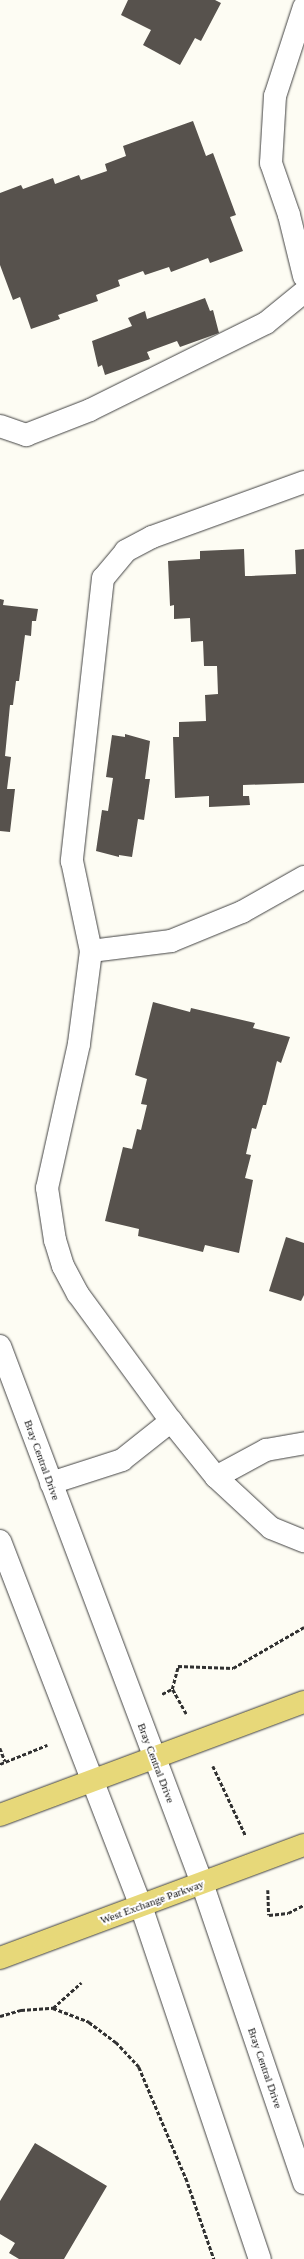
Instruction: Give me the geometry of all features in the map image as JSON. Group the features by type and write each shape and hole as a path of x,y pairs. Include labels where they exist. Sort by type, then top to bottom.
{"main road":[{"path":"0,1816 304,1702"},
{"name":"West Exchange Parkway","path":"0,1958 304,1845"}],"street":[{"path":"304,7 275,96 271,163 289,215 304,276"},
{"path":"0,426 26,435 90,410 266,323 304,292"},
{"path":"304,482 152,537 126,551 103,578 72,861 91,952 79,1044 47,1188 54,1233 63,1266 78,1294 171,1420 216,1477 271,1528 304,1541"},
{"path":"91,952 170,941 242,912 302,883"},
{"name":"Bray Central Drive","path":"0,1346 153,1758 202,1883 304,2183"},
{"path":"51,1483 122,1460 171,1420"},
{"path":"216,1477 266,1450 304,1443"},
{"path":"0,1541 91,1782 140,1906 260,2259"}],"path":[{"path":"304,1627 233,1668 178,1666 172,1689 200,1741 259,1862 268,1883 269,1915 288,1913 304,1905"},
{"path":"0,1748 5,1762"},
{"path":"53,2008 80,1984"},
{"path":"0,2016 21,2010 53,2008 89,2022 116,2042 139,2067 186,2178 214,2259"}],"building":[{"path":"128,0 215,0 221,3 201,41 195,38 180,65 143,45 151,30 121,15"},
{"path":"193,121 206,156 213,153 236,215 230,217 243,251 210,263 208,258 171,272 169,267 145,275 143,271 118,280 120,286 96,295 98,301 58,315 60,319 31,329 20,297 13,300 0,265 0,193 21,185 23,189 53,178 55,184 79,175 81,180 107,171 105,164 126,156 123,146"},
{"path":"205,298 210,311 213,310 219,333 180,347 177,341 147,352 150,359 105,375 102,365 98,367 92,341 132,326 128,318 145,311 147,319"},
{"path":"244,549 245,576 251,576 296,574 295,550 304,549 304,783 243,785 243,796 249,796 250,805 209,807 209,796 175,798 173,737 179,737 179,722 206,721 205,695 218,694 217,666 204,666 203,641 191,642 190,618 174,619 174,605 170,606 168,561 200,559 200,551"},
{"path":"0,599 4,600 3,605 38,609 36,621 32,621 31,636 25,635 19,681 16,681 13,705 10,705 5,756 11,757 7,789 15,789 10,832 0,831"},
{"path":"125,734 150,741 145,779 150,779 144,820 138,819 132,857 119,855 119,857 96,851 102,810 108,811 113,778 106,777 112,735 125,737"},
{"path":"153,1002 190,1012 191,1008 255,1023 253,1028 290,1037 281,1063 277,1061 266,1105 263,1105 256,1129 252,1128 246,1154 251,1155 245,1178 253,1180 239,1253 205,1245 203,1252 138,1236 139,1229 105,1221 123,1147 132,1149 137,1129 141,1130 147,1105 141,1104 147,1079 135,1075"},
{"path":"286,1237 304,1243 304,1295 301,1301 269,1291"},
{"path":"35,2143 107,2186 64,2259 19,2259 9,2253 15,2243 0,2234 0,2201"}]}
